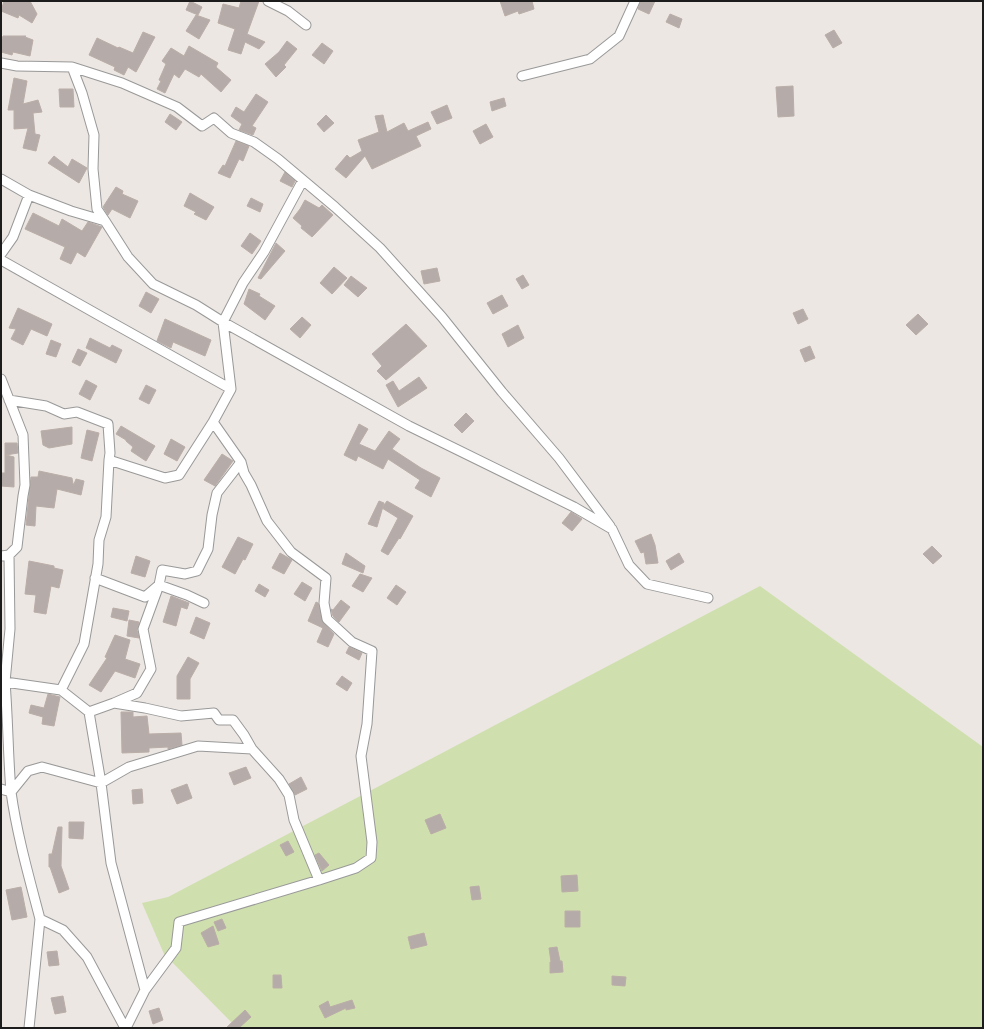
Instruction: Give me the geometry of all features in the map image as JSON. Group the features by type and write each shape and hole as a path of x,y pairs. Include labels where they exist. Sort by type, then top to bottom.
{"street":[{"path":"268,1 288,12 306,25"},
{"path":"522,76 590,59 619,36 635,1"},
{"path":"1,63 17,66 72,67 122,83 177,107 202,126 214,118 231,133 254,142 278,160 380,248 442,317 502,392 559,458 612,529 628,565 647,584 708,598"},
{"path":"72,67 82,93 94,135 93,169 97,209 128,257 153,284 196,305 223,322 409,426 574,507 612,529"},
{"path":"1,179 29,195 71,211 105,221"},
{"path":"109,460 165,478 179,475 213,422 230,389 223,322 243,283 264,252 303,180"},
{"path":"1,254 13,237 29,195"},
{"path":"1,260 230,389"},
{"path":"1,379 23,435 26,485 16,546 5,556 10,629 5,682 7,736 13,808 40,919 29,1028"},
{"path":"9,400 46,406 64,414 77,412 108,424 110,453 106,517 99,540 98,564 84,644 61,690"},
{"path":"126,1028 145,990 176,948 179,922 356,868 371,858 372,842 361,756 367,724 372,651 352,642 327,619 324,603 326,578 291,552 267,521 244,473 241,462 213,422"},
{"path":"89,712 114,703 137,692 150,669 143,630 159,584 162,570 185,574 197,570 208,548 212,515 217,493 241,462"},
{"path":"95,578 145,597 159,584"},
{"path":"159,584 204,603"},
{"path":"5,682 61,690 89,712 101,783 111,863 145,990"},
{"path":"114,703 182,716 214,713 219,720 233,720 252,748 279,779 289,795 294,820 319,880"},
{"path":"11,792 28,771 42,767 101,783 129,767 198,746 252,748"},
{"path":"1,789 11,792"},
{"path":"40,919 62,930 88,957 126,1028"}],"green space":[{"path":"760,586 983,747 983,1028 237,1028 164,954 142,903 168,897"}],"building":[{"path":"4,1 30,1 37,14 32,23 19,15 18,18 1,11"},
{"path":"190,1 202,7 198,15 186,10"},
{"path":"241,1 259,1 247,34 265,42 259,49 245,42 241,54 228,50 235,29 218,23 223,4 239,8"},
{"path":"500,1 532,1 534,9 519,14 518,11 505,16"},
{"path":"641,1 655,1 649,14 638,9"},
{"path":"670,14 682,19 679,28 666,22"},
{"path":"196,15 210,20 199,39 186,31"},
{"path":"834,30 842,43 833,48 825,35"},
{"path":"143,32 155,37 136,72 128,67 124,75 114,70 115,67 89,55 97,38 133,53"},
{"path":"3,36 26,36 25,37 33,40 30,56 13,52 12,55 1,52"},
{"path":"287,41 297,49 284,65 286,67 276,77 265,64 279,52"},
{"path":"322,43 333,51 324,64 312,55"},
{"path":"189,46 218,63 216,67 231,80 221,92 201,74 199,77 185,69 179,78 174,74 165,93 157,89 166,64 162,61 171,48 184,56"},
{"path":"14,78 27,81 23,104 38,100 42,112 33,113 35,134 40,135 36,151 23,148 28,128 14,129 14,110 8,110"},
{"path":"793,86 794,116 778,117 776,87"},
{"path":"59,89 73,89 74,107 60,107"},
{"path":"256,94 268,102 252,126 256,128 253,135 239,130 242,124 231,116 236,107 244,112"},
{"path":"504,98 506,106 492,111 490,102"},
{"path":"447,105 452,118 437,124 431,112"},
{"path":"170,114 182,122 176,130 165,122"},
{"path":"326,115 334,123 324,132 317,124"},
{"path":"383,115 387,132 404,123 408,131 428,122 431,129 416,136 421,146 372,169 365,156 346,178 335,169 347,155 350,158 362,151 358,140 379,132 375,116"},
{"path":"486,124 493,137 480,144 473,131"},
{"path":"236,141 249,146 243,161 239,159 230,178 218,173 223,165 225,166"},
{"path":"54,156 68,167 72,159 87,168 79,183 48,163"},
{"path":"285,172 295,181 292,187 280,181"},
{"path":"116,187 123,191 122,194 138,201 130,218 112,209 108,215 103,207"},
{"path":"190,193 214,207 206,220 194,214 196,212 184,206"},
{"path":"251,198 263,204 260,212 247,206"},
{"path":"305,200 319,208 322,205 333,215 312,237 301,228 302,226 293,218"},
{"path":"33,213 59,226 62,219 82,231 88,222 102,227 85,257 77,252 71,264 60,259 65,247 25,229"},
{"path":"250,233 261,241 252,254 241,246"},
{"path":"276,243 285,251 261,279 258,278"},
{"path":"334,267 347,278 332,294 320,283"},
{"path":"437,268 440,281 424,284 421,271"},
{"path":"523,275 529,285 522,289 516,279"},
{"path":"351,276 367,288 358,297 344,285"},
{"path":"249,289 260,294 259,296 275,306 265,320 244,304"},
{"path":"146,292 159,299 151,313 139,306"},
{"path":"502,295 508,306 493,314 487,303"},
{"path":"18,308 52,324 47,336 31,329 23,345 11,339 16,329 9,328"},
{"path":"803,309 808,319 798,324 793,313"},
{"path":"918,314 928,324 916,335 906,325"},
{"path":"302,317 311,325 300,338 290,329"},
{"path":"165,319 211,340 205,356 173,342 171,348 157,341"},
{"path":"406,324 427,346 386,380 377,371 382,366 372,354"},
{"path":"518,325 524,338 508,347 502,334"},
{"path":"90,338 110,348 112,345 122,350 116,363 86,348"},
{"path":"51,340 61,344 56,357 46,354"},
{"path":"810,346 815,358 805,362 800,350"},
{"path":"78,349 87,353 80,366 72,362"},
{"path":"419,377 427,388 398,407 386,385 393,381 399,391"},
{"path":"86,380 97,386 90,400 79,394"},
{"path":"146,385 156,390 149,404 139,399"},
{"path":"466,413 474,421 462,433 454,425"},
{"path":"359,424 368,429 359,444 375,451 389,431 400,439 392,449 421,468 440,478 431,497 415,488 420,480 388,459 383,469 358,456 356,461 344,455"},
{"path":"121,426 155,446 146,461 131,451 133,447 126,440 116,434"},
{"path":"72,427 72,444 49,448 43,445 41,431"},
{"path":"87,430 99,433 92,461 81,458"},
{"path":"171,439 185,447 177,461 164,454"},
{"path":"5,443 17,443 18,453 6,455 14,457 14,487 1,486 1,473 5,473"},
{"path":"222,454 233,461 215,486 204,480"},
{"path":"39,471 72,478 73,484 76,479 84,481 81,495 57,489 54,508 36,506 35,526 26,525 31,477 38,477"},
{"path":"379,501 384,503 377,527 368,524"},
{"path":"387,501 413,516 400,539 399,538 388,555 381,551 398,518 382,508"},
{"path":"571,512 582,519 572,531 562,523"},
{"path":"651,534 655,545 658,563 646,564 644,552 641,553 635,541"},
{"path":"238,537 253,544 245,560 243,559 235,574 222,567"},
{"path":"932,546 942,556 933,564 923,554"},
{"path":"280,553 292,560 284,574 272,568"},
{"path":"346,553 365,566 363,573 342,564"},
{"path":"679,553 684,562 671,570 666,561"},
{"path":"136,556 150,561 145,577 131,573"},
{"path":"29,561 54,566 54,568 63,570 59,588 51,586 46,614 34,612 36,595 25,594"},
{"path":"360,574 372,578 363,592 352,586"},
{"path":"302,582 312,588 305,601 294,594"},
{"path":"259,584 269,590 265,597 255,591"},
{"path":"396,585 406,592 397,605 387,598"},
{"path":"171,596 189,603 187,609 181,607 176,626 163,622"},
{"path":"341,600 350,607 339,622 333,616 331,609 333,610"},
{"path":"316,602 318,603 323,623 334,634 328,647 317,642 323,628 308,621"},
{"path":"113,608 129,611 127,621 111,617"},
{"path":"196,617 210,623 204,639 190,633"},
{"path":"129,620 139,622 137,630 139,638 127,636"},
{"path":"115,635 130,640 125,659 140,664 135,678 115,671 101,692 89,685 107,658 105,657"},
{"path":"349,647 362,653 359,660 346,653"},
{"path":"188,657 199,663 190,679 190,699 177,699 177,676"},
{"path":"342,676 352,683 347,691 336,684"},
{"path":"48,694 60,697 54,726 42,724 43,717 29,713 31,705 44,708"},
{"path":"121,712 133,712 133,717 147,716 149,734 181,733 182,745 168,749 168,747 149,748 149,752 122,753"},
{"path":"246,767 251,778 234,785 229,773"},
{"path":"301,777 307,789 295,795 289,784"},
{"path":"187,784 192,798 177,804 171,790"},
{"path":"142,789 143,803 133,804 132,790"},
{"path":"440,814 446,828 431,834 425,820"},
{"path":"69,822 84,822 83,839 69,838"},
{"path":"58,827 62,827 61,866 69,889 59,893 49,867 49,854 52,854"},
{"path":"288,841 294,852 286,856 280,845"},
{"path":"319,853 329,865 322,871 315,855"},
{"path":"577,875 578,891 562,892 561,876"},
{"path":"479,886 481,899 472,900 470,887"},
{"path":"21,887 27,917 12,920 6,890"},
{"path":"565,911 580,911 580,927 565,927"},
{"path":"222,919 226,928 218,931 214,922"},
{"path":"213,926 219,944 208,947 201,933"},
{"path":"424,933 427,945 411,949 408,937"},
{"path":"557,947 560,961 562,961 563,972 550,973 551,962 549,948"},
{"path":"57,951 59,965 49,966 47,952"},
{"path":"273,975 281,975 282,988 273,988"},
{"path":"612,976 626,977 625,986 612,985"},
{"path":"63,996 66,1012 55,1014 51,998"},
{"path":"352,1000 355,1008 346,1010 346,1008 325,1018 319,1006 328,1001 330,1007"},
{"path":"159,1008 163,1020 153,1024 149,1011"},
{"path":"245,1010 251,1017 239,1028 226,1028"}]}
